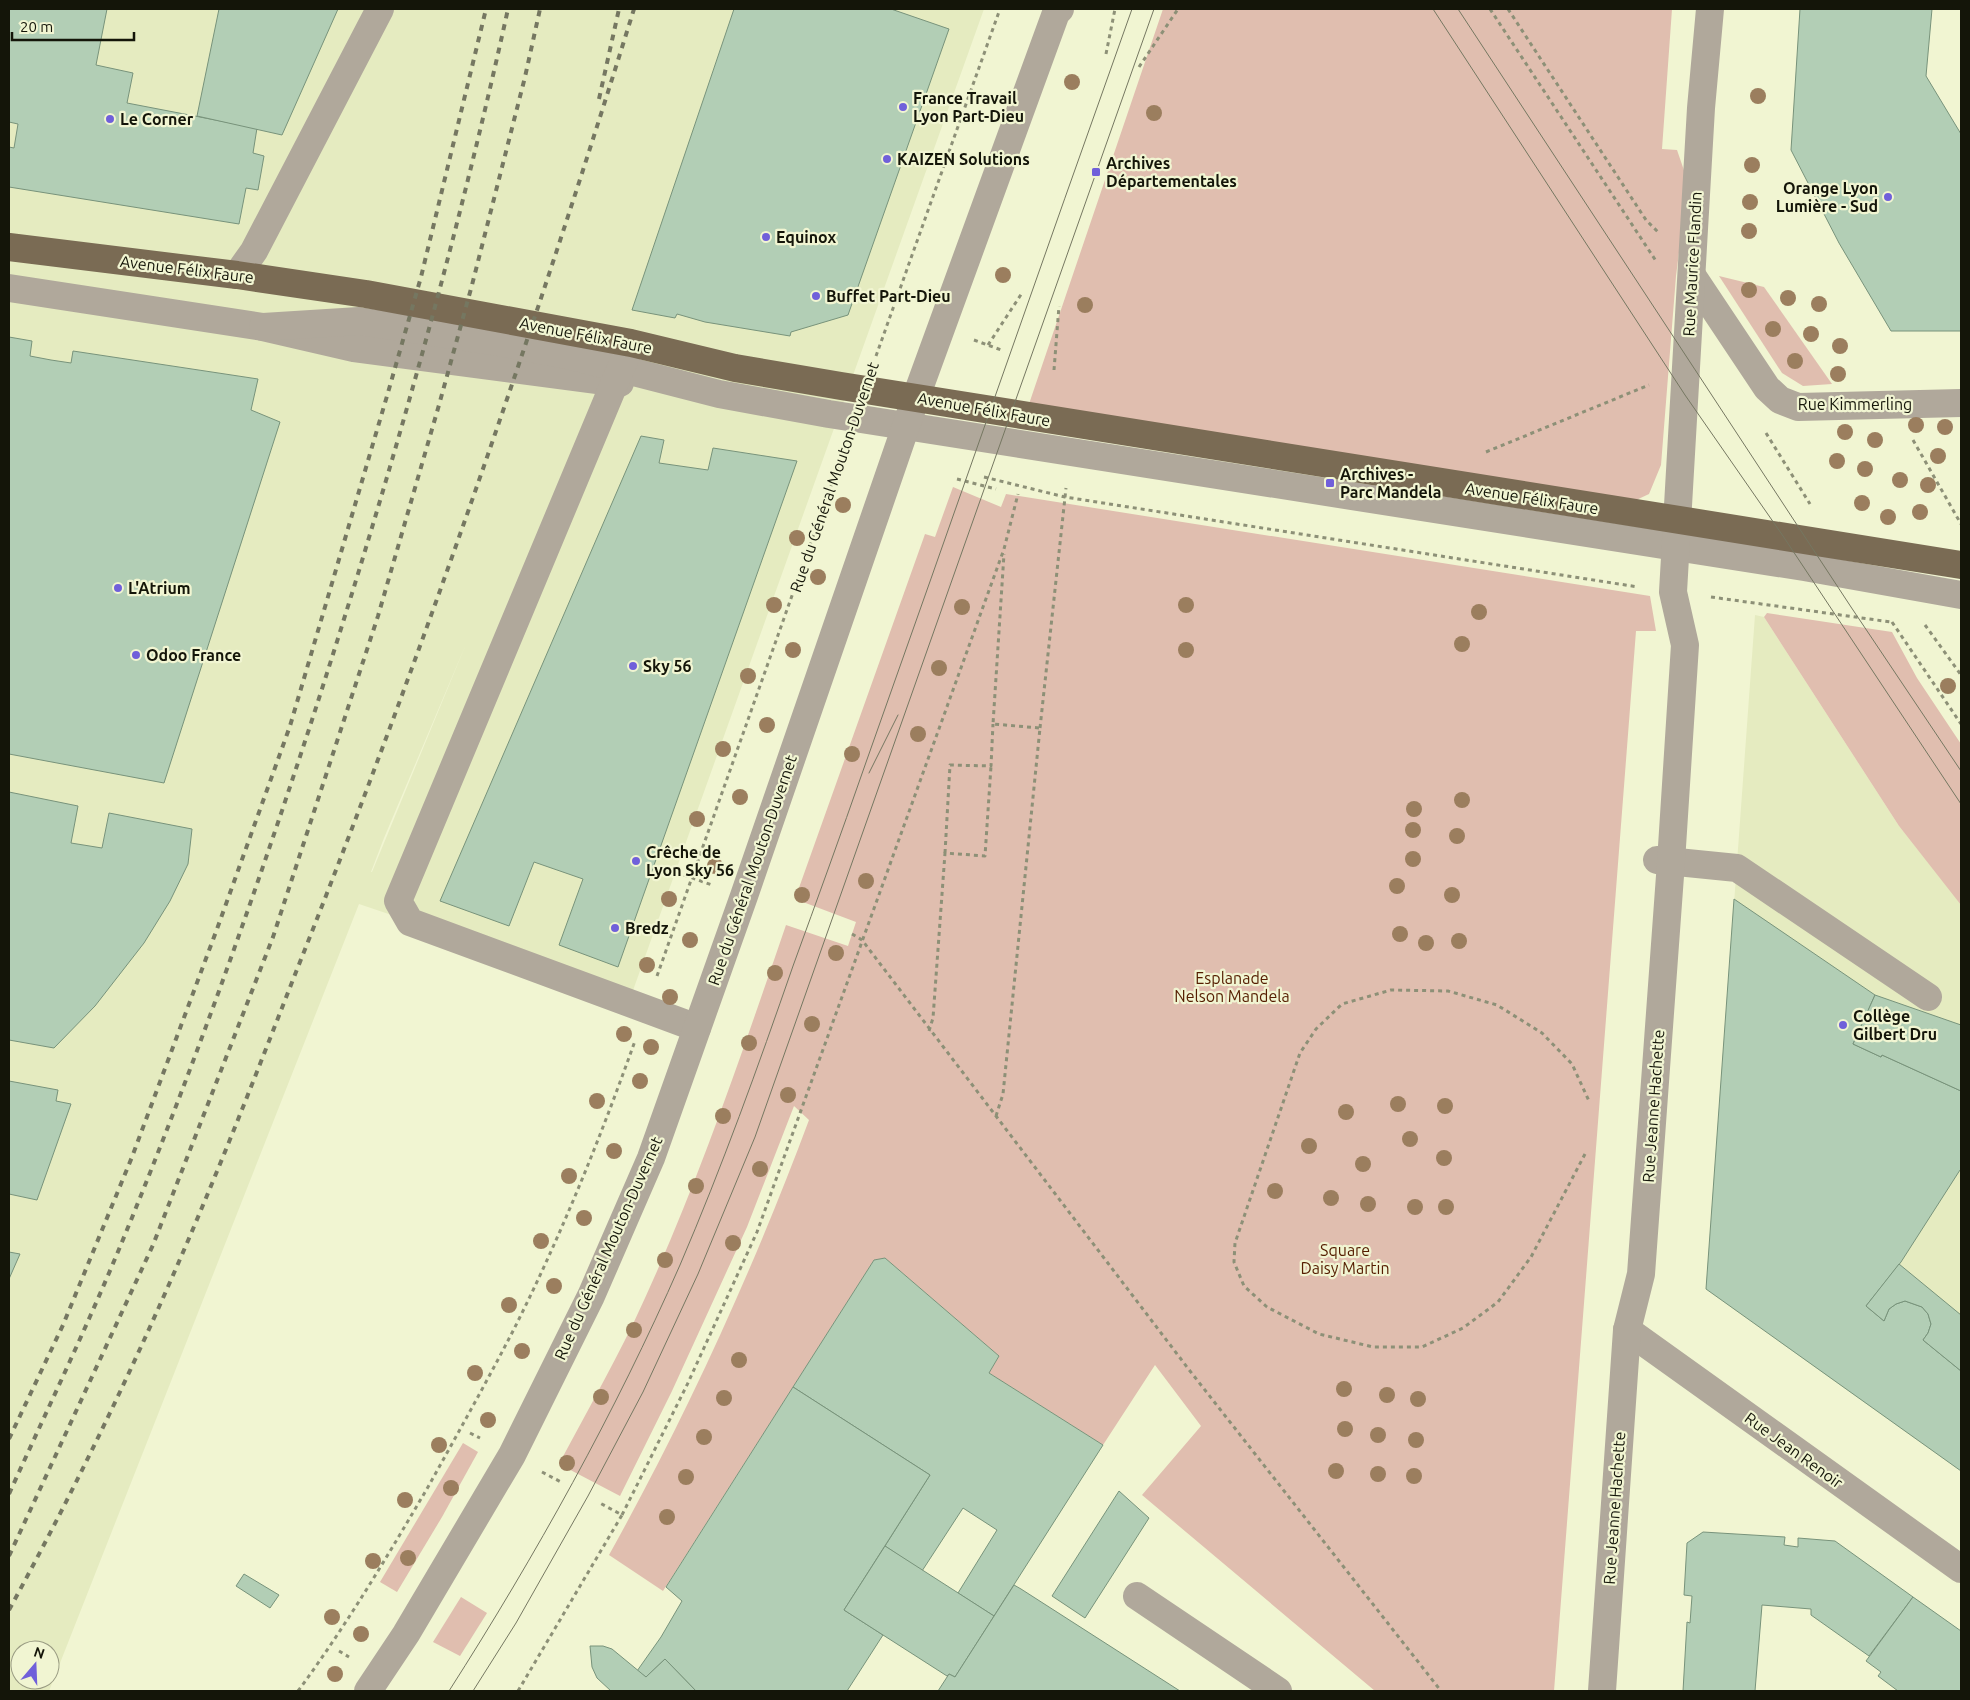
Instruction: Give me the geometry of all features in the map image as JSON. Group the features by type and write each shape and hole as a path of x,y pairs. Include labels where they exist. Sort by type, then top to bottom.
{"main road":[{"name":"Avenue Félix Faure","path":"9,247 237,275 366,294 631,343 735,368 1961,566"}],"street":[{"path":"237,275 254,251 380,9"},
{"name":"Rue Maurice Flandin","path":"1678,520 1701,108 1710,9"},
{"name":"Rue du Général Mouton-Duvernet","path":"368,1691 406,1634 512,1455 591,1296 650,1158 916,397 1057,10"},
{"name":"Rue Kimmerling","path":"1693,277 1767,388 1780,400 1798,406 1961,403"},
{"name":"Avenue Félix Faure","path":"9,288 263,327 360,321 571,356 618,376 855,418 1961,595"},
{"path":"631,343 398,901 410,922 697,1028"},
{"name":"Rue Jeanne Hachette","path":"1602,1691 1627,1330 1641,1274 1664,861 1685,645 1673,592 1678,520"},
{"path":"1664,861 1737,868 1928,997"},
{"name":"Rue Jean Renoir","path":"1627,1330 1961,1569"},
{"path":"1137,1596 1278,1691"}],"path":[{"name":"Rue du Général Mouton-Duvernet","path":"864,389 1000,9"},
{"path":"1106,54 1115,9"},
{"path":"1139,67 1178,9"},
{"path":"1490,9 1656,262"},
{"path":"1508,9 1646,220 1663,238"},
{"path":"988,346 1022,293"},
{"path":"1054,370 1059,306"},
{"path":"971,339 1004,351"},
{"path":"1477,455 1655,383"},
{"path":"1895,404 1900,419 1961,524"},
{"name":"Rue du Général Mouton-Duvernet","path":"298,1691 331,1646 402,1531 462,1428 514,1330 563,1223 646,1009 855,418"},
{"path":"1761,426 1807,499 1840,546"},
{"path":"979,475 1065,497 1673,592 1891,622"},
{"path":"957,479 996,488"},
{"path":"996,1117 1003,1094 1067,483"},
{"path":"518,1691 622,1515 687,1385 756,1232 1004,549 1018,494"},
{"path":"945,854 985,856 1004,549"},
{"path":"1861,578 1961,724"},
{"path":"1924,623 1961,675"},
{"path":"993,724 1040,728"},
{"path":"929,1031 933,1018 950,765 991,766"},
{"path":"684,875 701,881"},
{"path":"852,934 862,940 929,1031 1196,1378 1442,1691"},
{"path":"1586,1154 1531,1257 1498,1302 1464,1328 1422,1347 1374,1347 1319,1334 1267,1307 1244,1286 1234,1262 1235,1243 1300,1053 1316,1029 1342,1004 1391,990 1438,990 1497,1005 1542,1033 1572,1064 1589,1101"},
{"path":"470,1432 485,1441"},
{"path":"542,1471 561,1482"},
{"path":"598,1502 622,1515"}],"shaded area":[{"path":"9,9 984,9 631,996 359,904 60,1663 60,1640 10,1640 10,1690 49,1691 9,1691","holes":["466,644 372,872 384,838"]},
{"name":"Collège Gilbert Dru","path":"1755,615 1764,617 1899,826 1961,904 1961,1471 1706,1289"}],"green space":[{"path":"1163,9 1672,9 1662,149 1677,150 1688,182 1676,276 1661,465 1649,494 1632,502 1029,404"},
{"path":"1719,276 1764,287 1832,384 1803,386 1782,373"},
{"name":"Esplanade Nelson Mandela","path":"953,487 1001,507 1006,494 1650,596 1656,631 1636,631 1554,1691 1375,1691 1142,1495 1201,1426 1155,1365 1103,1445 989,1373 999,1356 885,1258 874,1260 663,1591 609,1555 692,1395 765,1232 809,1120 794,1106 747,1227 672,1391 620,1496 559,1464 633,1324 676,1226 733,1076 786,925 848,946 856,922 795,899 925,534 935,537"},
{"path":"1767,613 1892,632 1917,678 1961,744 1961,905 1899,826 1764,617"},
{"path":"463,1443 478,1452 397,1592 380,1582"},
{"path":"461,1597 487,1613 460,1656 433,1642"}],"building":[{"name":"Le Corner","path":"9,9 107,9 96,65 133,73 127,103 257,128 253,153 264,156 258,190 246,188 239,224 9,187 9,147 14,148 18,124 9,122"},
{"path":"219,9 338,9 282,135 197,116"},
{"name":"Equinox","path":"734,9 891,9 949,29 848,315 791,332 790,336 705,322 677,314 675,318 632,310"},
{"name":"Orange Lyon Lumière - Sud","path":"1800,9 1932,9 1926,76 1961,134 1961,331 1891,331 1839,243 1791,150"},
{"name":"L'Atrium","path":"9,337 32,341 30,356 51,360 71,363 73,351 258,379 251,410 280,422 164,783 9,754"},
{"name":"Sky 56","path":"641,436 664,440 659,463 708,470 713,448 797,461 618,967 559,945 583,879 534,862 509,926 440,901"},
{"path":"9,792 78,806 71,843 102,848 109,813 192,829 188,864 170,901 144,943 95,1006 54,1048 9,1040"},
{"path":"1734,899 1875,995 1853,1044 1961,1091 1961,1170 1901,1262 1866,1306 1884,1321 1889,1309 1896,1304 1905,1301 1922,1307 1928,1314 1931,1324 1923,1340 1961,1371 1961,1471 1706,1289"},
{"path":"1875,995 1961,1025 1961,1091 1853,1044"},
{"path":"9,1081 58,1090 56,1101 71,1104 37,1200 9,1194"},
{"path":"9,1252 20,1254 9,1279"},
{"path":"885,1258 999,1356 989,1373 1103,1445 994,1616 958,1593 997,1530 963,1508 922,1571 885,1546 930,1475 793,1387 874,1260"},
{"path":"1899,1264 1961,1315 1961,1371 1923,1340 1931,1324 1928,1314 1922,1307 1905,1301 1896,1304 1889,1309 1884,1321 1866,1306"},
{"path":"793,1387 930,1475 844,1610 883,1635 847,1691 696,1691 665,1659 646,1677 637,1671 661,1637 682,1601 666,1587"},
{"path":"1119,1491 1149,1518 1085,1618 1052,1596"},
{"path":"1703,1532 1785,1537 1784,1545 1798,1547 1798,1538 1835,1541 1913,1597 1869,1656 1811,1615 1811,1609 1762,1605 1755,1691 1683,1691 1687,1622 1690,1623 1692,1596 1684,1595 1687,1543"},
{"path":"885,1546 994,1616 955,1677 949,1674 947,1676 844,1610"},
{"path":"244,1574 279,1595 270,1608 236,1586"},
{"path":"1014,1585 1180,1691 938,1691 949,1674 955,1677"},
{"path":"1913,1597 1961,1631 1961,1691 1898,1691 1878,1676 1881,1672 1866,1661"},
{"path":"590,1646 603,1646 612,1649 646,1677 665,1659 696,1691 611,1691 597,1678 592,1667"}],"tram line":[{"path":"449,1691 513,1588 573,1482 629,1375 680,1265 725,1154 847,818 1132,9"},
{"path":"473,1691 516,1623 588,1496 643,1392 698,1274 755,1137 1154,9"},
{"path":"1433,9 1685,395 1783,536 1961,804"},
{"path":"1458,9 1961,771"},
{"path":"869,773 898,715"}],"railway":[{"path":"9,1439 63,1325 132,1157 290,726 421,277 486,9"},
{"path":"9,1494 95,1305 148,1178 245,919 289,789 339,635 418,368 466,189 508,9"},
{"path":"9,1556 153,1245 273,937 378,616 439,405 472,285 525,77 540,9"},
{"path":"599,99 619,9"},
{"path":"9,1610 91,1452 190,1236 343,853 432,614 516,373 634,9"}],"place":[{"name":"France Travail Lyon Part-Dieu","path":"903,107"},
{"name":"Le Corner","path":"110,119"},
{"name":"KAIZEN Solutions","path":"887,159"},
{"name":"Archives Départementales","path":"1096,172"},
{"name":"Orange Lyon Lumière - Sud","path":"1888,197"},
{"name":"Equinox","path":"766,237"},
{"name":"Buffet Part-Dieu","path":"816,296"},
{"name":"Archives - Parc Mandela","path":"1330,483"},
{"name":"L'Atrium","path":"118,588"},
{"name":"Odoo France","path":"136,655"},
{"name":"Sky 56","path":"633,666"},
{"name":"Crêche de Lyon Sky 56","path":"636,861"},
{"name":"Bredz","path":"615,928"},
{"name":"Collège Gilbert Dru","path":"1843,1025"}],"park label":[{"name":"Square Daisy Martin","path":"1345,1259"}]}
